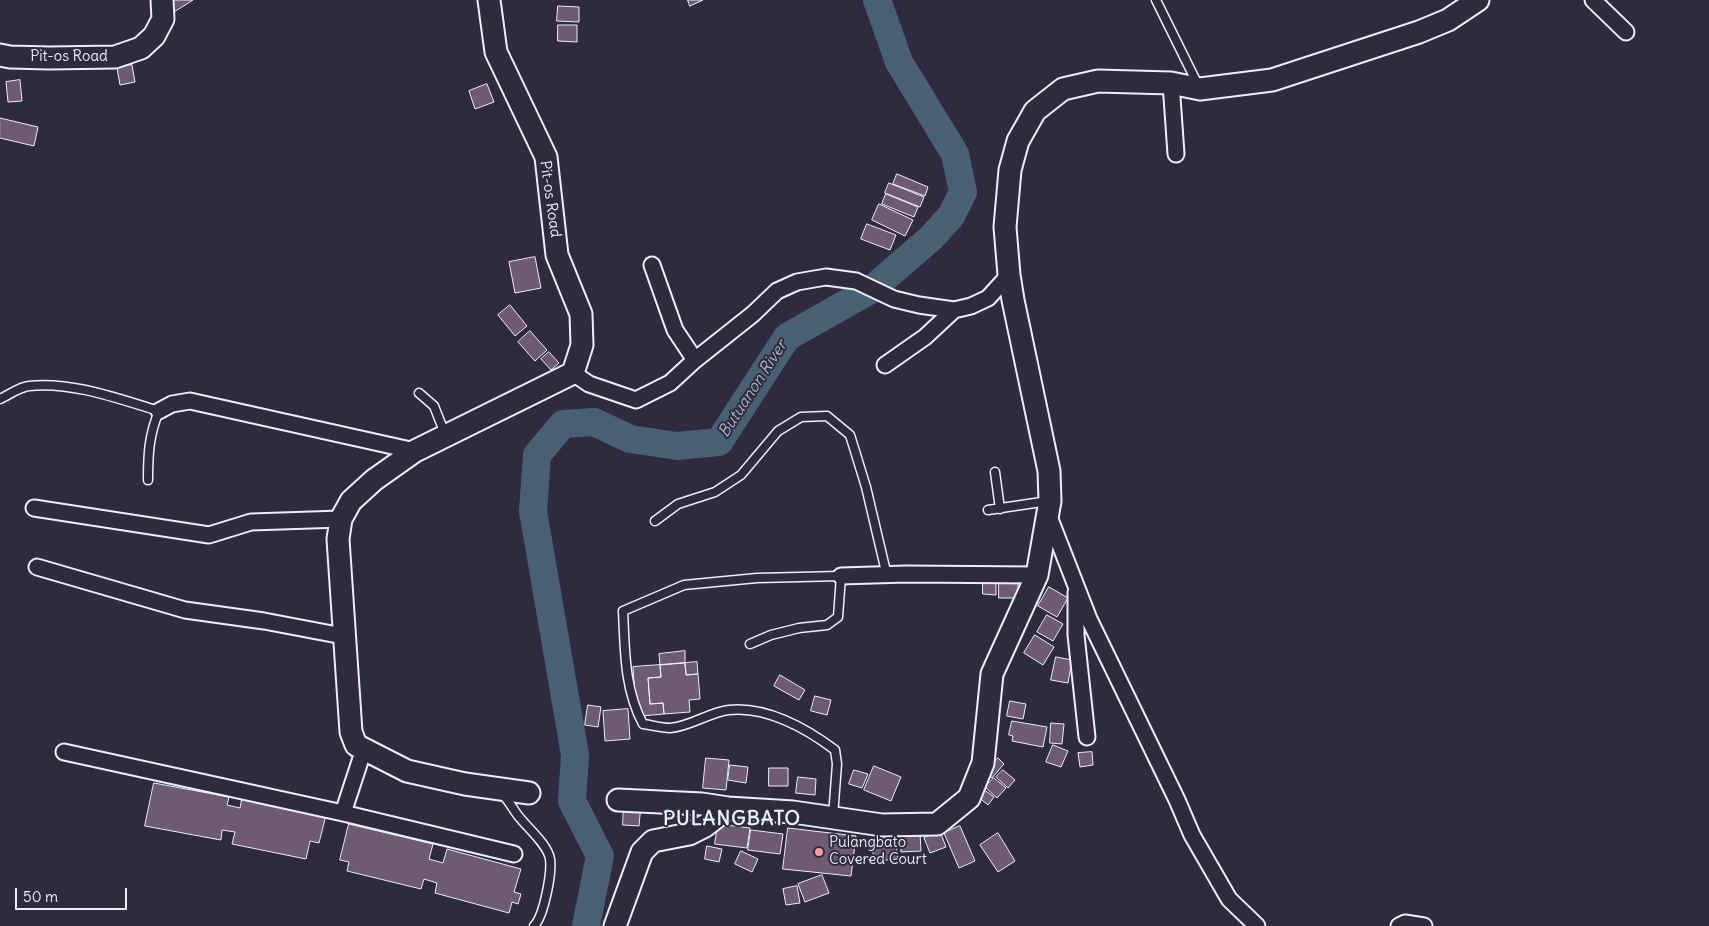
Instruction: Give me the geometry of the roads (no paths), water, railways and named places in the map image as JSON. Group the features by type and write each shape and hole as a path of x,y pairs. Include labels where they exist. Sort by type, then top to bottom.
{"street":[{"name":"Pit-os Road","path":"0,55 39,58 115,57 141,48 154,36 163,19 162,0"},
{"name":"Pit-os Road","path":"489,0 496,52 546,157 558,255 581,314 582,345 573,372"},
{"path":"618,800 702,804 728,808 793,812 882,825 937,824 969,798 983,763 992,674 1037,575 1049,508 1049,471 1009,275 1005,227 1010,170 1018,141 1035,111 1063,89 1098,81 1171,83 1200,89 1272,80 1419,32 1448,20 1478,0"},
{"path":"1593,0 1626,32"},
{"path":"1171,83 1176,154"},
{"path":"652,265 675,330 695,360"},
{"path":"529,793 492,788 406,771 356,745 351,732 343,636 338,538 341,519 351,500 374,480 415,451 573,372 589,384 636,400 670,383 695,360 753,314 777,291 798,282 826,278 856,281 894,299 954,310 971,306 988,298 1009,275"},
{"path":"885,365 925,337 954,310"},
{"path":"158,411 172,404 190,401 415,451"},
{"path":"34,508 209,535 251,522 341,519"},
{"path":"1049,508 1089,619 1177,800 1192,835 1229,899 1257,926"},
{"path":"37,567 185,610 264,621 343,636"},
{"path":"841,576 906,574 1037,575"},
{"path":"1076,585 1076,634 1087,737"},
{"path":"343,813 364,749"},
{"path":"64,752 343,813 514,854"},
{"path":"614,926 642,852 653,841 689,834 705,826 728,808"},
{"path":"1399,926 1404,922 1424,926"}],"lane":[{"path":"1156,0 1200,89"},
{"path":"0,399 27,386 60,386 113,397 158,411 148,447 148,480"},
{"path":"419,393 434,406 446,436"},
{"path":"656,521 678,504 715,492 741,475 778,431 801,417 827,416 850,435 866,487 887,576"},
{"path":"995,472 1000,509"},
{"path":"988,510 1049,508"},
{"path":"750,644 772,635 799,628 827,624 838,617 841,576 757,578 684,584 623,611 627,676 635,709 643,724 669,728 698,721 728,710 758,712 784,720 812,733 835,750 837,764 833,818"},
{"path":"492,788 503,794 518,817 537,836 550,858 546,894 538,921 534,926"}],"waterway":[{"name":"Butuanon River","path":"586,926 600,856 572,801 575,755 533,511 537,455 563,424 594,422 630,439 677,446 719,442 787,337 872,289 931,238 951,216 963,192 955,154 899,62 877,0"}],"place":[{"name":"Pulangbato Covered Court","path":"819,852"}],"district":[{"name":"PULANGBATO","path":"732,819"}]}
